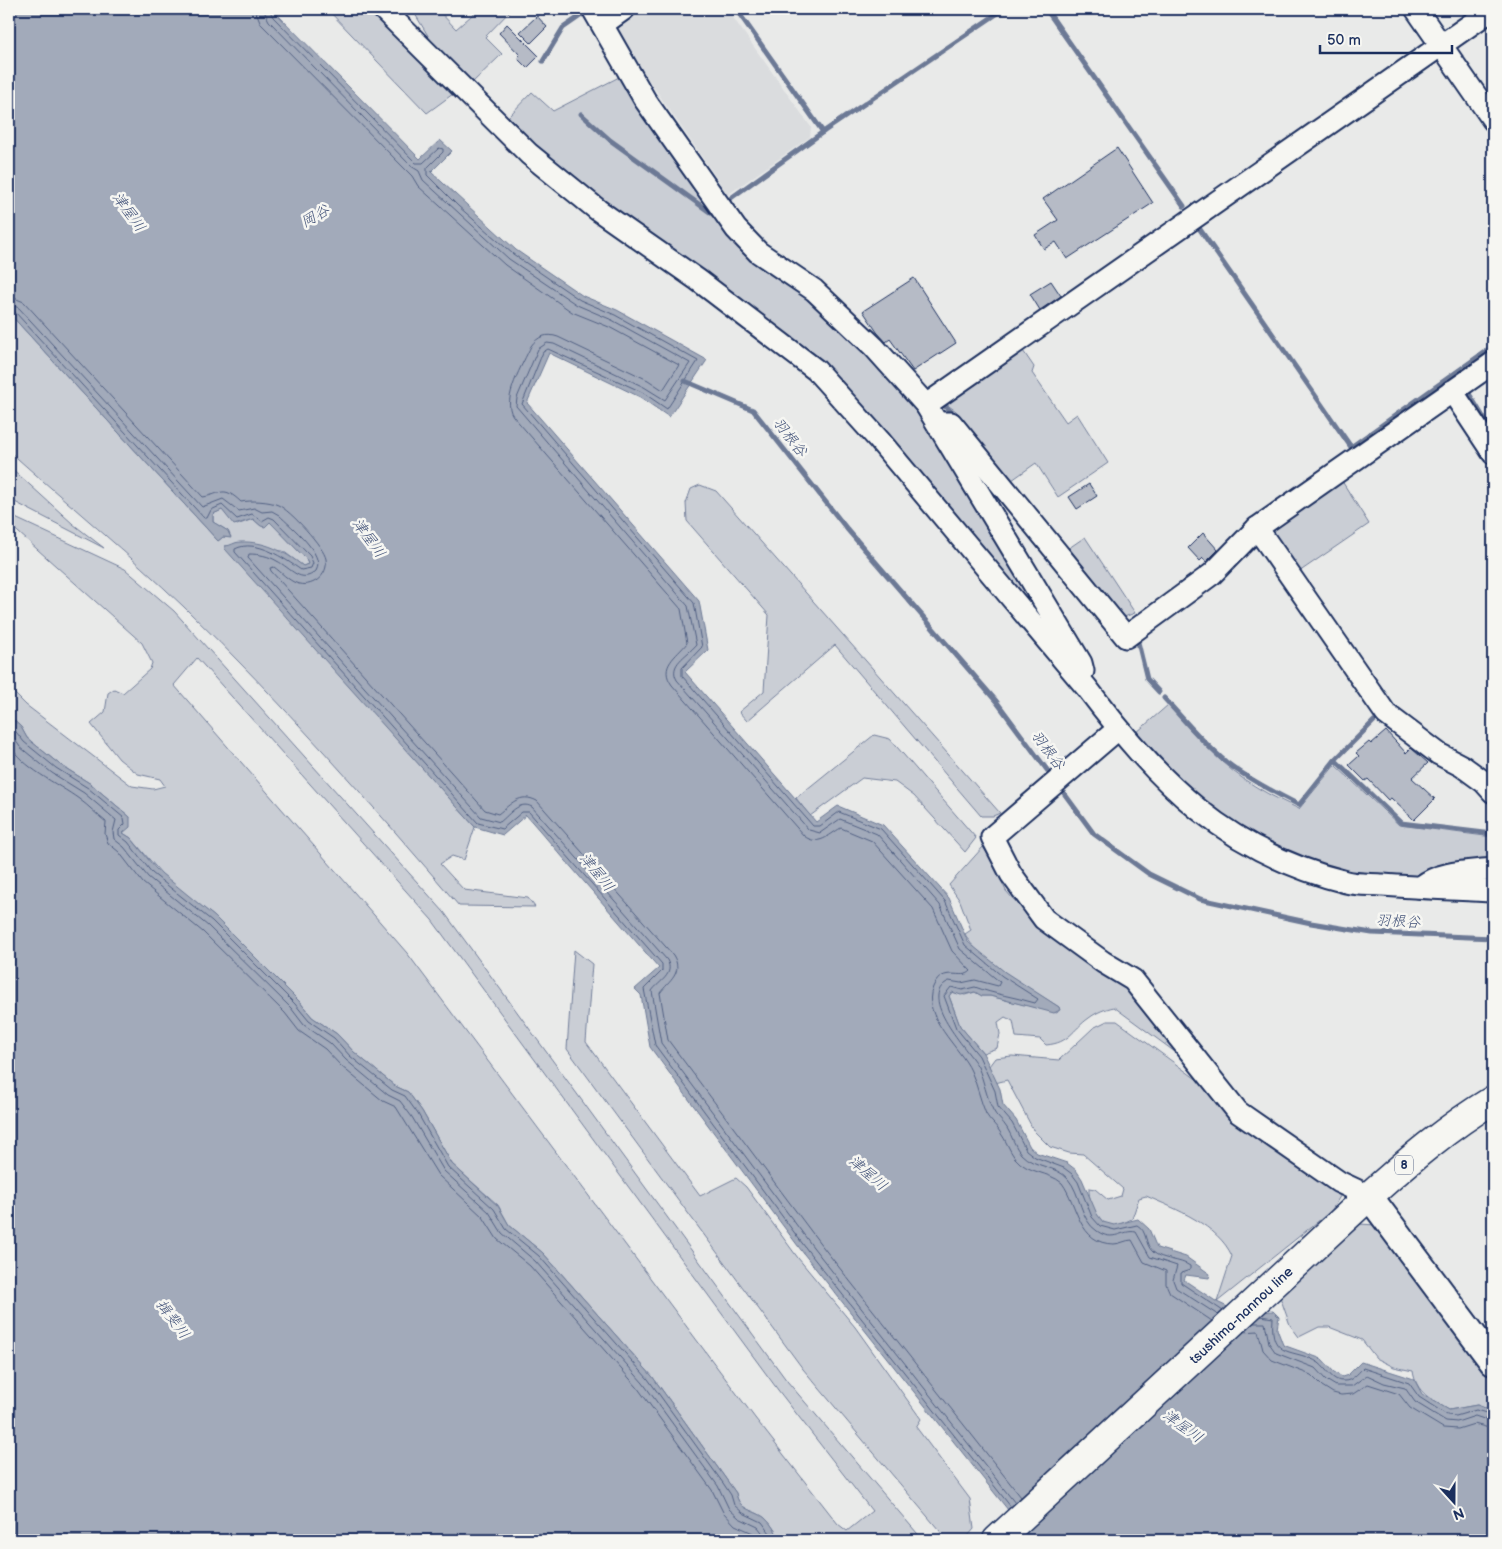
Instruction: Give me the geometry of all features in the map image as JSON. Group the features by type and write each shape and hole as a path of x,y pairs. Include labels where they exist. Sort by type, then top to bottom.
{"main road":[{"name":"tsushima-nannou line","path":"997,1540 1368,1196 1417,1154 1472,1113 1493,1100"}],"street":[{"path":"383,9 529,154 598,210 698,280 816,370 879,440 1087,688 1111,735 1160,776 1197,811 1270,857 1347,882 1419,888 1493,891"},
{"path":"624,9 598,16 645,100 736,229 758,252 814,290 874,348 926,405 1081,663 1087,688"},
{"path":"1416,9 1493,120"},
{"path":"926,405 1493,10"},
{"path":"938,423 952,422 1126,638 1212,574 1257,528 1493,363"},
{"path":"1452,391 1493,453"},
{"path":"1257,528 1386,714 1439,754 1462,766 1484,782 1493,792"},
{"path":"1111,735 1006,823 992,837 1011,874 1044,919 1103,962 1133,980 1238,1112 1339,1182 1368,1196 1493,1362"},
{"path":"1419,888 1430,880 1450,874 1493,869"}],"shaded area":[{"path":"327,9 372,9 457,91 427,113"},
{"path":"412,9 437,9 456,29 479,9 512,9 485,37 502,54 472,83 436,49"},
{"path":"639,9 727,9 811,127 810,137 726,196 719,189 720,183 616,33 618,24"},
{"path":"623,75 715,211 871,354 921,411 996,529 989,535 1019,571 1072,655 863,406 820,364 603,205 525,138 508,117 532,92 553,111"},
{"path":"9,313 218,541 223,537 231,537 228,531 213,522 213,514 222,510 237,525 253,519 261,526 270,521 306,559 308,564 303,566 283,551 225,546 475,827 464,860 452,856 440,864 464,890 528,898 535,907 459,906 393,829 256,679 141,567 9,451"},
{"path":"1019,345 1034,367 1032,373 1066,422 1077,414 1108,463 1058,497 1036,463 1012,480 956,411 943,402"},
{"path":"9,466 73,524 104,548 9,499"},
{"path":"1340,478 1369,524 1296,574 1267,528"},
{"path":"700,485 716,491 1000,813 993,816 981,816 835,645 747,721 739,712 764,691 769,615 687,521 686,503 691,489"},
{"path":"9,515 125,569 174,611 444,912 787,1381 923,1540 782,1540 765,1518 743,1506 736,1493 652,1376 543,1253 509,1225 498,1205 452,1164 422,1111 408,1092 395,1086 354,1052 337,1034 312,1017 299,1001 215,917 167,880 131,838 123,833 130,817 91,784 59,764 27,738 21,727 9,716 9,688 26,705 132,786 153,789 165,786 160,779 138,774 119,759 91,724 105,712 108,693 114,689 123,693 150,669 152,663 142,643 9,524","holes":["197,658 432,920 778,1390 872,1511 847,1531 838,1524 755,1418 407,953 174,685"]},
{"path":"1085,537 1135,613 1124,617 1069,548"},
{"path":"1168,705 1221,761 1245,780 1278,799 1299,809 1335,765 1399,825 1493,837 1493,865 1446,868 1407,879 1399,879 1337,869 1303,859 1271,845 1241,828 1212,808 1186,786 1136,733"},
{"path":"874,735 890,739 976,838 965,852 914,796 895,782 862,778 810,816 796,798"},
{"path":"983,847 993,862 1006,891 1013,899 1042,924 1129,988 1180,1050 1175,1052 1114,1007 1092,1016 1066,1039 1046,1045 1040,1039 1016,1037 1013,1021 1005,1017 998,1022 1000,1034 997,1048 983,1053 960,1026 949,996 952,992 965,995 975,992 982,996 990,996 1057,1013 1059,1007 993,964 971,943 965,934 971,930 960,901 949,885"},
{"path":"574,950 592,964 586,1042 700,1196 736,1178 746,1187 798,1258 855,1327 921,1419 916,1427 970,1499 974,1529 968,1536 954,1540 944,1536 803,1369 567,1049"},
{"path":"1107,1021 1117,1021 1214,1092 1342,1193 1331,1211 1217,1302 1232,1256 1226,1245 1217,1235 1195,1219 1146,1196 1139,1198 1132,1219 1115,1225 1105,1223 1094,1210 1089,1188 1095,1189 1108,1200 1121,1196 1123,1189 1083,1154 1069,1153 1050,1147 1034,1131 1007,1080 995,1083 989,1066 995,1058 1012,1056 1059,1060 1093,1028"},
{"path":"1359,1224 1376,1225 1493,1377 1493,1411 1477,1405 1449,1410 1431,1399 1421,1390 1413,1371 1394,1367 1376,1358 1362,1340 1329,1327 1319,1327 1299,1337 1290,1325 1280,1297"}],"water":[{"name":"津屋川","path":"9,9 272,9 420,159 440,140 452,151 431,172 516,250 583,296 617,310 707,360 669,417 640,397 549,353 527,403 699,601 708,650 685,672 816,822 838,806 883,825 949,898 968,942 1005,972 1059,1007 1060,1010 1054,1013 990,996 982,996 975,992 961,995 952,992 949,996 960,1026 983,1053 1000,1089 1003,1105 1016,1120 1030,1147 1037,1153 1067,1163 1076,1170 1082,1179 1097,1214 1103,1222 1114,1225 1138,1219 1149,1229 1157,1248 1186,1257 1210,1274 1209,1278 1186,1275 1184,1280 1217,1302 1240,1313 1273,1311 1279,1317 1277,1329 1283,1345 1322,1359 1334,1372 1342,1377 1348,1375 1361,1362 1414,1379 1422,1394 1449,1410 1477,1405 1493,1411 1493,1540 1032,1540 804,1254 650,1047 641,995 635,989 659,968 526,815 503,835 475,827 225,549 225,546 238,542 258,543 274,548 303,566 308,564 306,559 270,522 265,527 253,519 234,525 222,510 213,514 213,522 228,531 231,538 223,537 218,541 9,313"},
{"name":"揖斐川","path":"9,716 21,727 27,738 59,764 91,784 130,817 130,827 123,833 131,838 156,869 215,917 299,1001 312,1017 337,1034 354,1052 395,1086 408,1092 422,1111 452,1164 498,1206 509,1225 543,1253 652,1376 736,1493 740,1503 747,1509 765,1518 782,1540 17,1540 9,1527"}],"building":[{"path":"537,16 547,27 531,43 520,32"},
{"path":"507,24 539,56 527,68 517,58 520,55 499,33"},
{"path":"1117,148 1153,203 1067,259 1056,242 1044,249 1035,235 1058,220 1043,199"},
{"path":"914,278 956,343 913,371 890,339 886,342 863,311"},
{"path":"1051,281 1061,296 1040,310 1030,294"},
{"path":"1089,484 1097,496 1077,509 1069,497"},
{"path":"1203,533 1218,550 1206,562 1203,558 1200,561 1188,548"},
{"path":"1386,731 1406,753 1411,748 1428,763 1412,778 1435,799 1414,820 1391,798 1388,800 1368,779 1365,781 1349,765 1359,756 1356,753 1369,742 1371,744"}],"waterway":[{"path":"736,9 823,132 1004,9"},
{"path":"1046,9 1184,206"},
{"name":"岡谷","path":"543,61 563,28 589,10"},
{"path":"581,114 610,140 718,218"},
{"path":"731,198 823,132"},
{"path":"1199,228 1351,447 1493,346"},
{"name":"羽根谷","path":"685,381 753,410 847,529 996,701 1053,778"},
{"path":"1468,392 1493,433"},
{"path":"941,403 955,415"},
{"path":"1137,638 1147,679 1159,692"},
{"path":"1164,698 1226,762 1252,780 1299,805 1335,760 1401,823 1493,834"},
{"path":"1335,760 1374,721"},
{"name":"羽根谷","path":"1058,785 1094,834 1149,874 1200,899 1311,923 1372,933 1493,938"}]}
